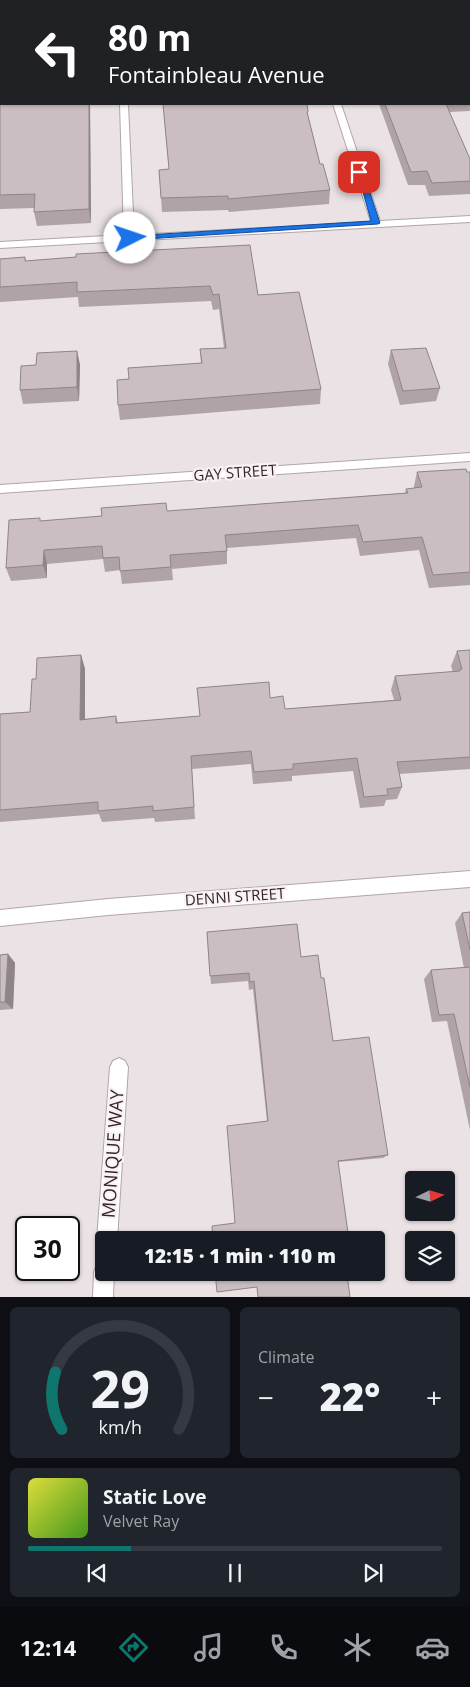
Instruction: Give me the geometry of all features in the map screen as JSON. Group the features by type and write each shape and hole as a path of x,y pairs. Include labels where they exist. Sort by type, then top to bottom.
{"street":[{"path":"124,105 130,238"},
{"path":"337,105 376,223"},
{"path":"0,245 470,218"},
{"name":"GAY STREET","path":"0,489 470,457"},
{"name":"DENNI STREET","path":"0,918 108,907 470,879"},
{"name":"MONIQUE WAY","path":"108,1231 119,1067"},
{"path":"103,1297 104,1281"}],"building":[{"path":"0,105 89,105 89,209 34,212 35,194 0,195"},
{"path":"163,105 307,105 307,112 320,164 323,164 330,190 228,199 228,196 161,198 159,170 169,169"},
{"path":"385,105 446,105 470,159 470,181 432,183 427,171 411,172"},
{"path":"250,245 258,295 299,292 321,389 118,405 117,380 129,379 128,368 202,363 200,349 226,348 219,294 213,295 210,286 77,292 77,282 0,287 0,259 25,257 25,261 76,257 76,254"},
{"path":"426,348 440,388 403,391 391,350"},
{"path":"77,351 77,387 20,390 21,366 36,365 37,353"},
{"path":"466,469 467,472 470,472 470,572 433,575 422,537 363,542 358,525 225,535 227,551 170,555 171,567 120,571 119,557 103,558 102,546 44,550 43,565 6,568 9,520 40,518 40,521 102,516 101,508 166,503 167,511 408,493 406,489 422,487 417,472"},
{"path":"470,650 470,757 397,762 402,787 387,789 388,795 364,797 357,758 293,764 293,769 254,772 251,751 191,756 194,807 153,811 153,806 98,811 98,802 0,810 0,714 30,712 32,679 36,679 37,658 81,655 80,720 116,716 116,723 200,716 197,688 269,682 270,698 283,696 285,709 401,700 395,676 460,671 462,669 457,651"},
{"path":"470,912 470,950 462,913"},
{"path":"297,924 301,957 318,955 321,978 324,978 333,1041 369,1037 388,1155 338,1161 348,1231 212,1231 212,1226 235,1223 227,1126 268,1121 254,981 250,982 249,973 210,976 207,932"},
{"path":"8,954 5,1002 0,1002 0,955"},
{"path":"470,967 470,1087 454,1014 439,1015 431,970"},
{"path":"216,1281 348,1281 350,1297 258,1297 257,1287 217,1292"}],"route":[{"path":"130,238 376,223 359,172"}]}
